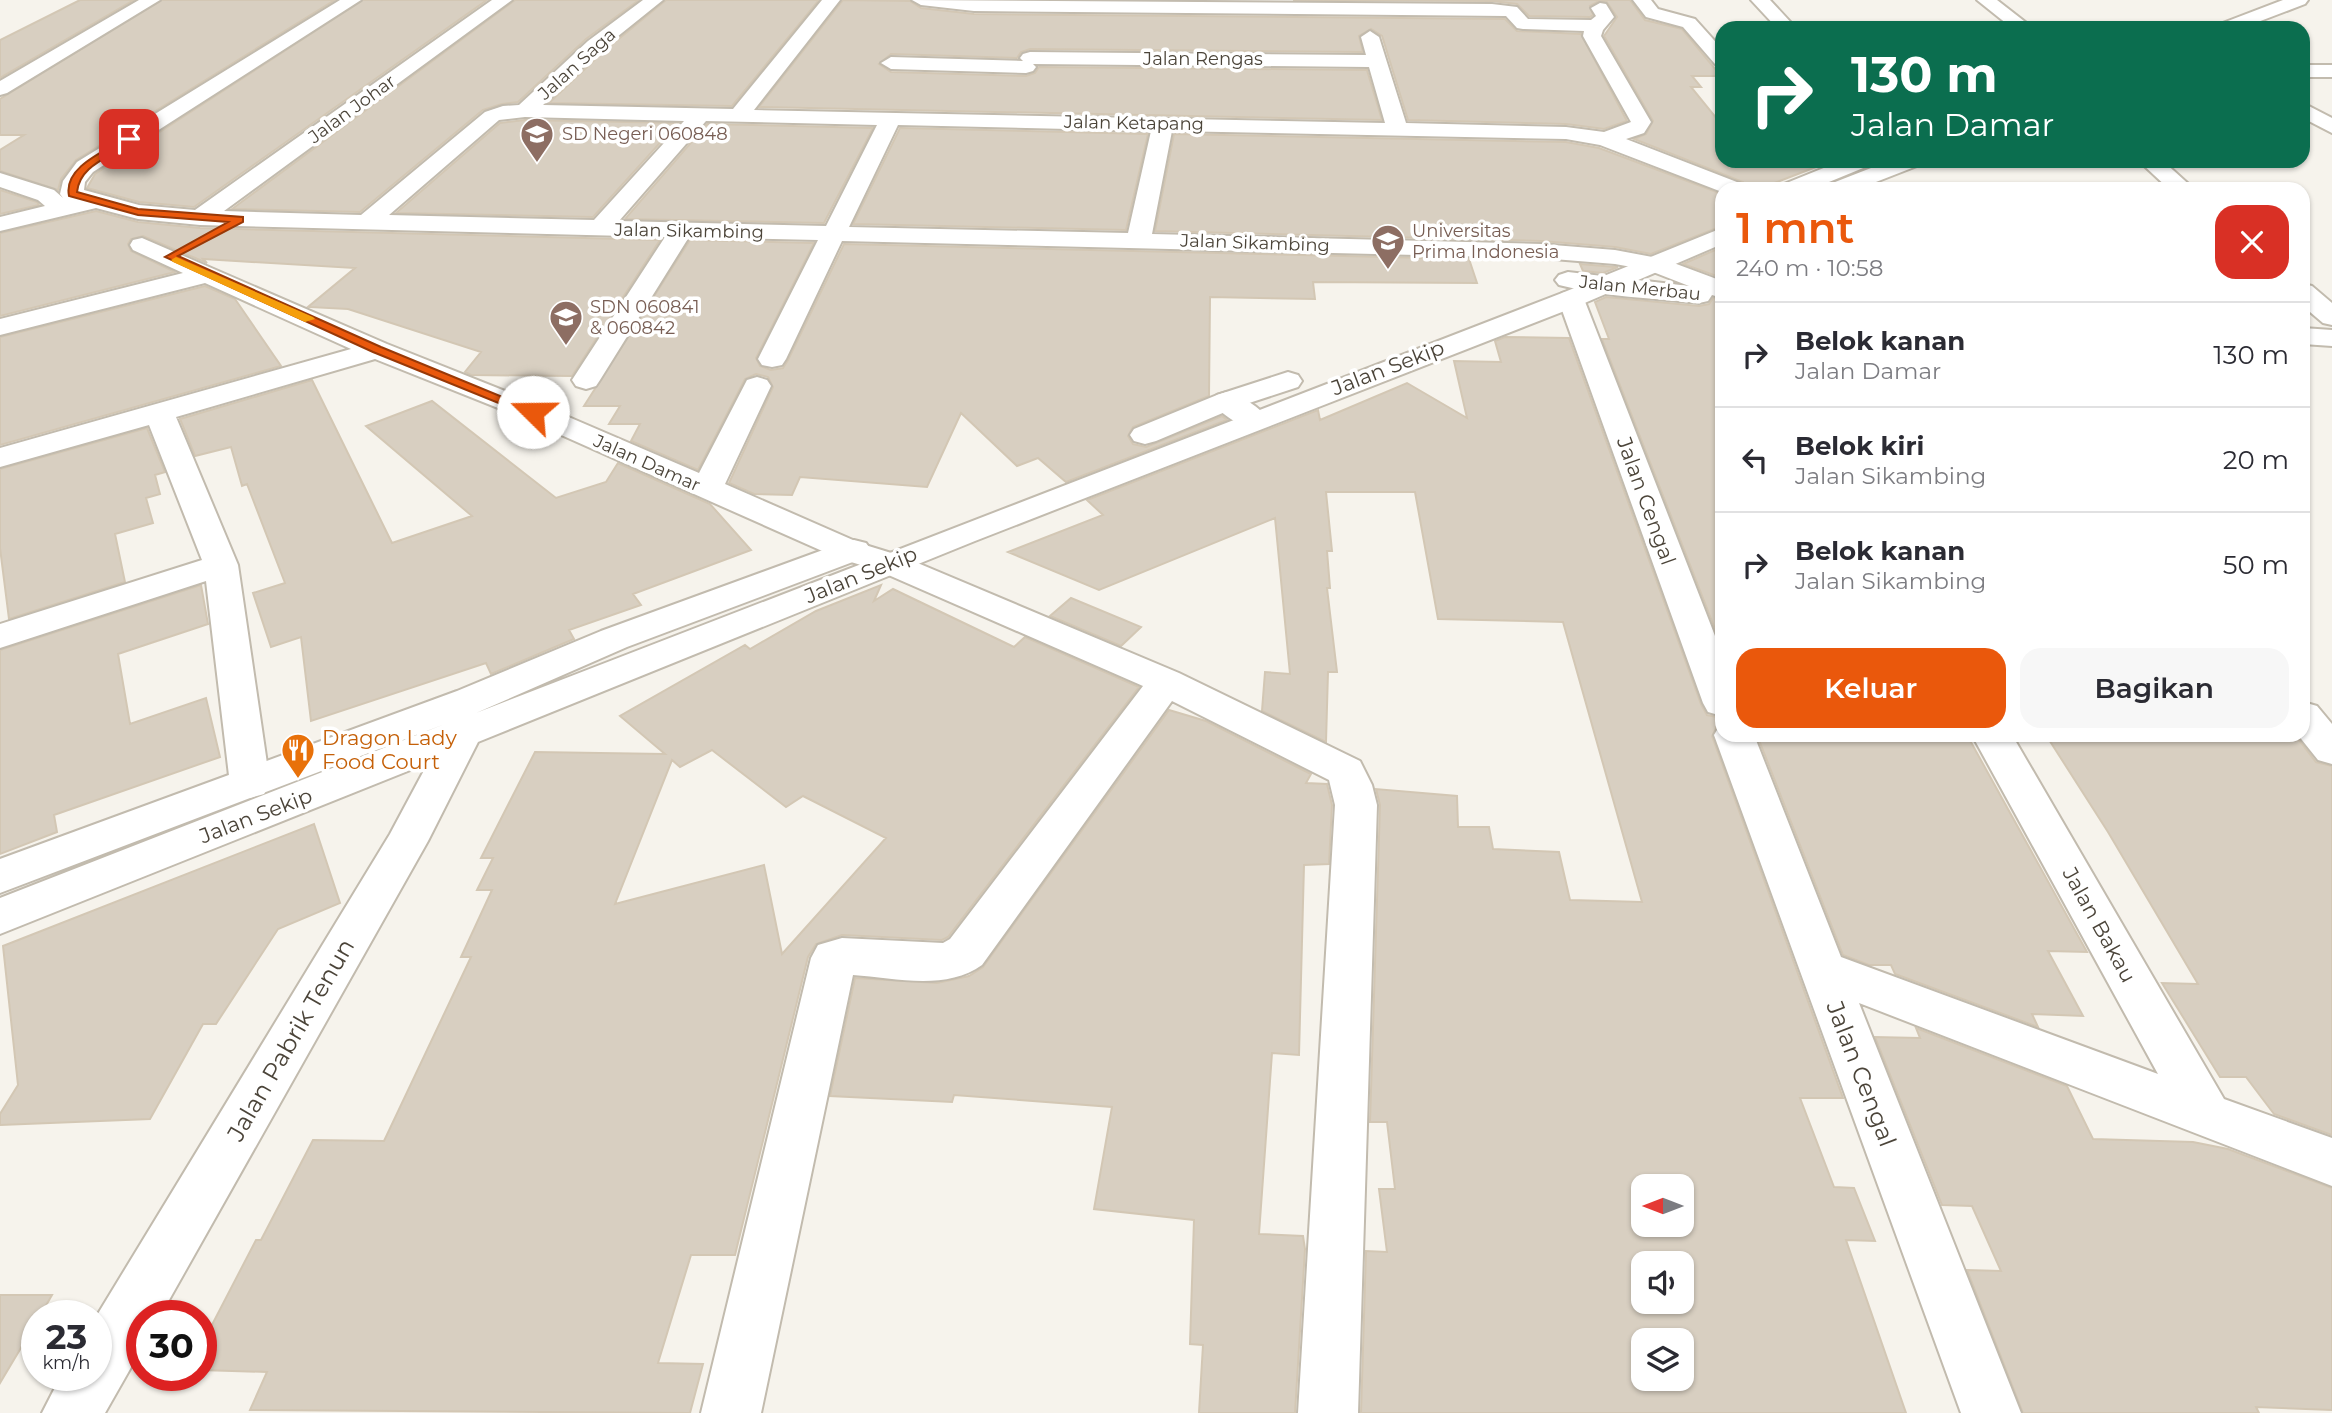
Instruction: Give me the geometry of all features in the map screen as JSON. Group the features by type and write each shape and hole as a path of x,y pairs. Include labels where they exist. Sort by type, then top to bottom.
{"street":[{"path":"0,89 151,0"},
{"name":"Jalan Sikambing","path":"352,0 85,167 74,181 71,192 138,212 200,218 1481,249 1586,280"},
{"name":"Jalan Johar","path":"200,218 503,0"},
{"name":"Jalan Saga","path":"366,223 492,116 503,112 525,111 595,45 654,0"},
{"path":"738,116 831,0"},
{"path":"921,0 961,6 1055,3 1268,4 1498,9 1511,11 1521,24 1597,26"},
{"path":"1596,0 1605,17 1592,31 1592,36 1641,122 1637,129 1605,139"},
{"path":"1642,0 1654,14 1689,23 1715,47"},
{"path":"1760,0 1780,21"},
{"path":"1986,0 2014,21"},
{"path":"2244,21 2300,0"},
{"path":"1006,120 1055,3"},
{"path":"1364,8 1375,61 1397,129"},
{"name":"Jalan Rengas","path":"891,63 1375,61"},
{"path":"2310,71 2332,71"},
{"name":"Jalan Ketapang","path":"525,111 1566,133 1605,139 1716,182"},
{"path":"2310,113 2332,127"},
{"path":"600,228 700,115"},
{"path":"772,359 891,118"},
{"path":"1139,239 1163,124"},
{"path":"1809,182 1843,168"},
{"path":"1854,182 1886,168"},
{"path":"2158,168 2175,182"},
{"path":"0,180 46,195 62,209"},
{"path":"0,224 94,201"},
{"path":"170,257 239,219"},
{"name":"Jalan Sekip","path":"0,917 466,718 614,639 1240,411 1586,280 1715,219"},
{"path":"586,380 681,230"},
{"name":"Jalan Sekip","path":"1586,280 1654,264 1715,238"},
{"name":"Jalan Damar","path":"142,245 377,350 533,412 850,551 889,564 1166,682 1346,771 1356,805 1328,1413"},
{"path":"1654,264 1715,287"},
{"path":"0,327 209,274"},
{"name":"Jalan Merbau","path":"1586,280 1715,296"},
{"name":"Jalan Cengal","path":"1586,280 1715,681"},
{"path":"2310,298 2332,317"},
{"path":"2310,336 2332,338"},
{"path":"0,458 377,350"},
{"path":"707,489 757,386"},
{"name":"Jalan Sekip","path":"0,876 250,784 466,718 889,564 1240,411"},
{"path":"160,414 221,565 250,784"},
{"path":"0,636 221,565"},
{"path":"731,1413 834,958 842,956 946,962 953,961 967,952 1166,682"},
{"name":"Jalan Pabrik Tenun","path":"112,1345 407,842 466,718"},
{"path":"2310,723 2332,750"},
{"name":"Jalan Cengal","path":"1737,742 1991,1413"},
{"name":"Jalan Bakau","path":"1996,742 2206,1114"},
{"path":"1821,969 2332,1162"},
{"name":"Jalan Pabrik Tenun","path":"72,1413 85,1391"}],"building":[{"path":"80,0 134,0 0,78 0,40"},
{"path":"162,0 335,0 76,160 61,179 58,190 0,171 0,150 24,135 0,135 0,99"},
{"path":"363,0 487,0 194,207 139,202 87,188 95,174"},
{"path":"515,0 639,0 586,39 518,102 483,110 360,212 232,209"},
{"path":"666,0 819,0 732,106 549,103 604,51"},
{"path":"843,0 910,1 921,8 974,14 1505,19 1517,31 1581,34 1627,121 1604,129 1566,124 1408,120 1382,36 1371,29 1359,36 1363,52 1030,49 1021,52 1017,58 891,54 879,64 891,72 1026,76 1035,73 1039,67 1367,70 1382,120 759,107"},
{"path":"1293,0 1630,0 1645,20 1682,29 1715,69 1715,76 1692,76 1701,87 1691,87 1715,116 1715,168 1814,168 1777,182 1743,182 1634,139 1646,134 1653,121 1604,36 1617,17 1606,1 1590,6 1593,15 1590,17 1529,16 1517,4 1492,1"},
{"path":"525,120 678,123 593,217 396,213 500,123"},
{"path":"707,124 873,128 824,223 625,219"},
{"path":"900,128 1148,134 1126,230 853,224"},
{"path":"1174,134 1566,142 1599,148 1715,191 1715,229 1651,254 1615,247 1541,241 1155,231"},
{"path":"0,190 37,202 39,205 0,214"},
{"path":"96,211 138,222 200,228 660,240 572,376 471,375 465,372 481,352 348,309 308,307 355,268 203,259 207,263 143,236 131,239 128,244 131,251 175,272 0,316 0,233"},
{"path":"690,240 814,243 756,358 760,366 771,370 783,368 788,360 844,244 1469,259 1477,283 1313,282 1315,299 1210,297 1209,396 1133,427 1128,436 1133,444 1146,447 1222,416 1227,420 1066,482 1038,458 1017,466 961,413 927,487 800,477 792,495 754,494 729,483 773,387 768,377 756,374 745,379 698,470 631,441 640,424 609,424 620,406 584,406"},
{"path":"1715,250 1715,275 1683,264"},
{"path":"1580,264 1618,267 1603,273 1583,271"},
{"path":"205,286 235,299 281,366 0,445 0,337"},
{"path":"1606,297 1699,306 1709,304 1715,298 1715,629 1602,339 1609,339 1595,302"},
{"path":"1505,337 1569,338 1701,704 1707,715 1715,717 1712,736 1843,1098 1800,1098 1834,1187 1854,1188 1875,1241 1846,1240 1906,1413 1361,1413 1366,1251 1387,1252 1379,1189 1395,1189 1387,1122 1370,1122 1380,805 1376,789 1457,796 1458,827 1489,827 1493,849 1559,852 1570,900 1642,902 1563,622 1438,619 1415,492 1326,492 1332,551 1327,551 1330,588 1327,588 1337,672 1328,672 1326,742 1262,711 1265,672 1290,674 1275,518 1099,590 1008,552 1103,515 1087,500 1318,410 1320,420 1407,383 1467,418 1454,361 1501,362 1495,341"},
{"path":"312,380 392,543 472,516 366,426 432,401 556,498 606,482 618,463 710,504 751,550 633,594 641,605 569,630 574,639 491,674 486,663 311,721 301,637 271,647 253,593 285,583 247,484 242,486 231,447 195,456 180,419"},
{"path":"147,428 165,472 155,475 160,494 146,498 153,523 115,534 125,582 9,619 0,548 0,469"},
{"path":"201,585 208,624 118,654 130,724 206,698 220,757 54,815 57,832 0,854 0,650"},
{"path":"881,585 874,601 893,589 1014,647 1025,637 1139,687 948,937 942,940 842,935 816,944 808,957 735,1255 691,1255 658,1363 703,1364 690,1413 250,1410 267,1372 217,1370 217,1315 256,1240 261,1240 313,1140 384,1141 471,957 461,957 492,890 477,890 493,858 481,858 535,752 665,754 620,716 745,645 750,649 816,611","holes":["712,750 786,807 803,796 886,838 782,954 764,865 615,904 672,760 680,767"]},
{"path":"1071,598 1141,627 1121,646 1050,616"},
{"path":"1169,710 1206,721 1311,774 1306,783 1327,784 1332,805 1329,864 1304,865 1299,1055 1272,1053 1259,1234 1303,1236 1305,1249 1295,1413 1199,1413 1203,1345 1190,1344 1194,1220 1094,1209 1112,1107 954,1095 952,1102 830,1096 855,978 937,983 969,976 983,967"},
{"path":"1760,742 1971,742 2087,952 2048,951 2083,1016 2032,1014 2038,1027 1895,974 1891,965 1869,965 1843,955"},
{"path":"2050,742 2300,742 2316,762 2332,766 2332,1135 2274,1114 2246,1077 2220,1077 2162,983 2198,984 2108,832"},
{"path":"314,824 340,903 278,929 216,1024 203,1024 150,1119 0,1125 0,1114 18,1085 3,946"},
{"path":"1916,1028 2067,1086 2093,1139 2193,1142 2228,1149 2332,1188 2332,1410 2256,1407 2259,1413 2023,1413 1967,1270 2001,1271 1972,1206 1942,1205 1875,1037 1920,1038"},
{"path":"0,1295 52,1295 49,1300 21,1300 21,1348 0,1383"}],"slow traffic":[{"path":"176,260 309,319"}],"place":[{"name":"SD Negeri 060848","path":"537,164"},
{"name":"Universitas Prima Indonesia","path":"1388,271"},
{"name":"SDN 060841 & 060842","path":"566,347"},
{"name":"Dragon Lady Food Court","path":"298,780"}],"route":[{"path":"129,139 85,167 74,181 72,194 138,212 165,216 239,219 170,257 377,350 533,412"}]}
